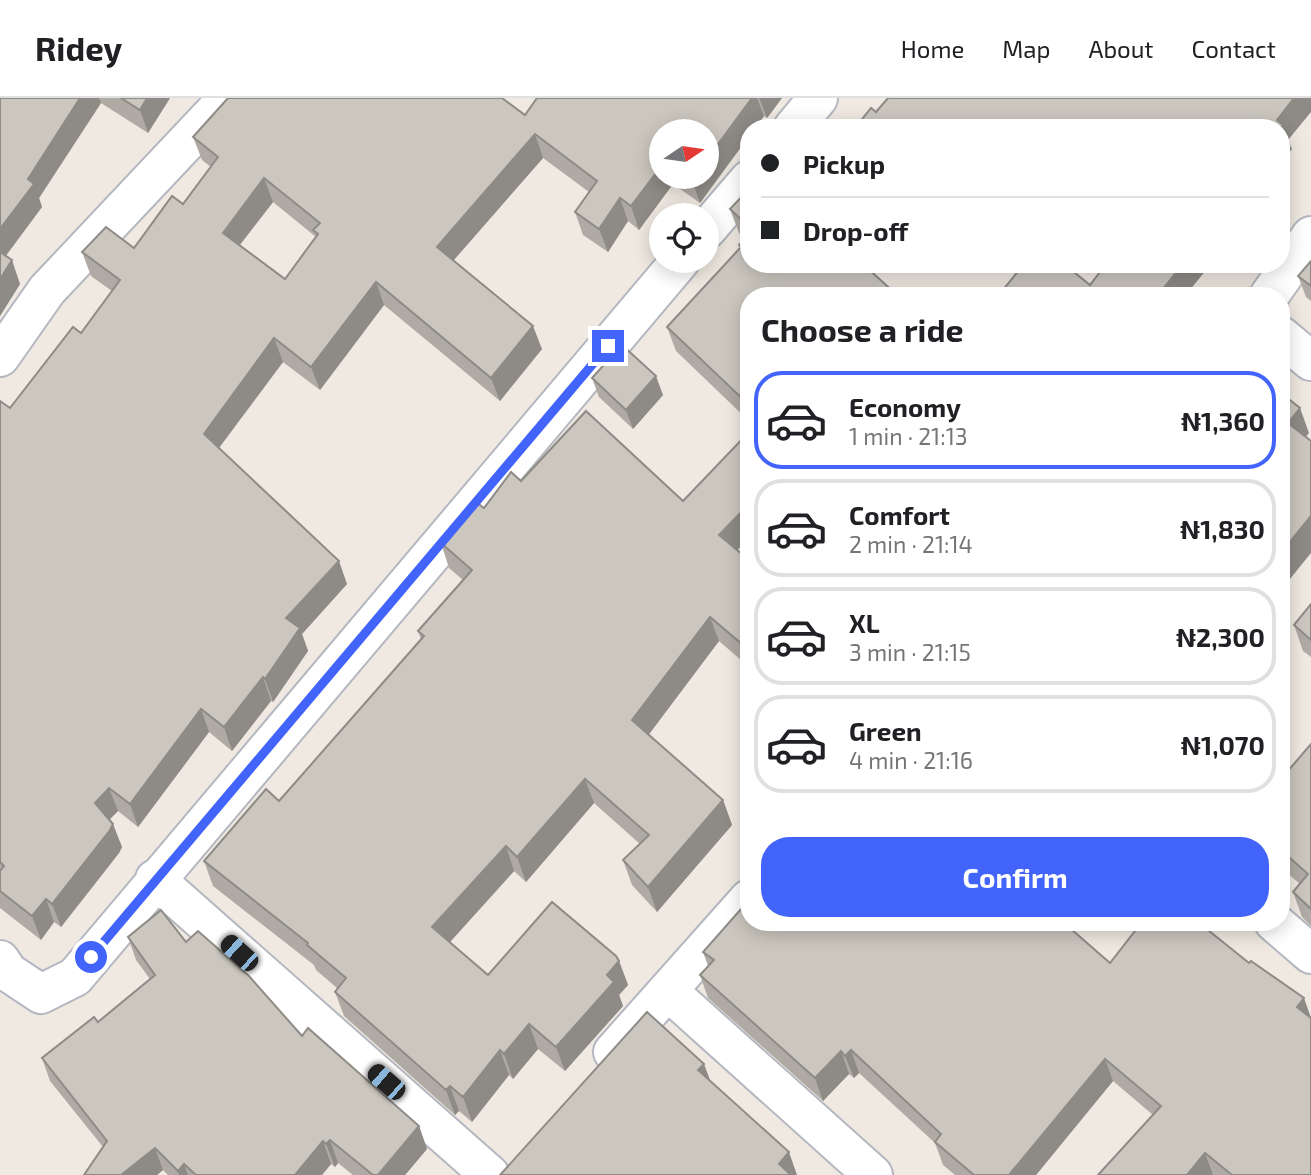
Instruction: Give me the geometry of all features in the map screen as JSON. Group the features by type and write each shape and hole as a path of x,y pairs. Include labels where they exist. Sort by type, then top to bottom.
{"street":[{"path":"0,357 47,289 228,98"},
{"path":"800,119 818,98"},
{"path":"719,215 740,190"},
{"path":"1290,266 1311,236"},
{"path":"0,960 8,972 41,994 75,977 155,879 670,273"},
{"path":"1290,344 1311,361"},
{"path":"155,879 503,1168"},
{"path":"593,1073 740,909"},
{"path":"1284,931 1311,954"},
{"path":"668,991 873,1175"}],"building":[{"path":"0,98 80,98 28,179 34,184 0,229"},
{"path":"121,98 147,98 140,110"},
{"path":"228,98 502,98 525,115 537,98 752,98 719,143 719,119 649,119 649,182 631,206 620,198 599,229 575,212 597,181 535,134 437,247 533,326 491,378 376,282 311,367 274,338 204,434 339,561 286,618 300,628 265,679 263,677 224,727 201,709 130,804 109,788 95,803 113,824 110,830 52,904 46,899 32,916 0,891 0,871 4,866 0,862 0,401 10,408 73,327 81,333 120,280 82,252 106,227 134,248 172,196 183,204 218,157 193,137","holes":["264,178 320,223 313,230 318,234 285,279 223,233"]},
{"path":"888,98 1294,98 1278,119 862,119 871,108 876,112"},
{"path":"740,198 740,218 730,209"},
{"path":"740,248 740,273 873,273 888,287 740,287 740,396 667,327"},
{"path":"0,252 12,260 0,279"},
{"path":"1311,261 1311,286 1298,276"},
{"path":"1017,273 1075,273 1090,285 1099,273 1176,273 1164,287 1005,287"},
{"path":"622,345 656,376 626,410 592,378"},
{"path":"1290,400 1300,408 1290,420"},
{"path":"586,411 683,501 740,441 740,513 719,535 740,552 740,642 710,617 632,720 723,800 648,887 623,860 649,835 585,779 517,857 506,846 432,927 488,975 552,902 619,961 607,975 614,982 556,1047 529,1024 504,1054 500,1050 463,1097 450,1086 446,1090 335,992 346,978 307,945 308,943 204,861 266,789 279,801 424,636 418,631 472,570 441,543 476,502 484,508 511,472 521,481"},
{"path":"1290,425 1311,441 1311,516 1290,542"},
{"path":"1311,604 1311,640 1294,625"},
{"path":"1311,744 1311,909 1293,892 1308,874 1290,858 1290,768"},
{"path":"161,910 186,942 198,931 249,976 302,1036 308,1028 419,1126 378,1175 373,1175 330,1140 326,1144 323,1141 295,1175 196,1175 184,1164 178,1171 155,1148 121,1175 84,1175 107,1141 42,1058 94,1017 98,1022 155,975 128,937"},
{"path":"740,910 740,931 1073,931 1110,963 1135,931 1209,931 1249,963 1251,961 1304,998 1297,1007 1311,1018 1311,1175 1232,1175 1205,1153 1187,1175 1098,1175 1161,1106 1105,1059 1009,1175 974,1175 935,1142 941,1134 851,1050 845,1056 841,1051 815,1078 700,975 714,960 703,952"},
{"path":"647,1012 704,1064 698,1070 789,1152 779,1164 791,1175 500,1175"}],"route":[{"path":"91,957 608,346"}]}
